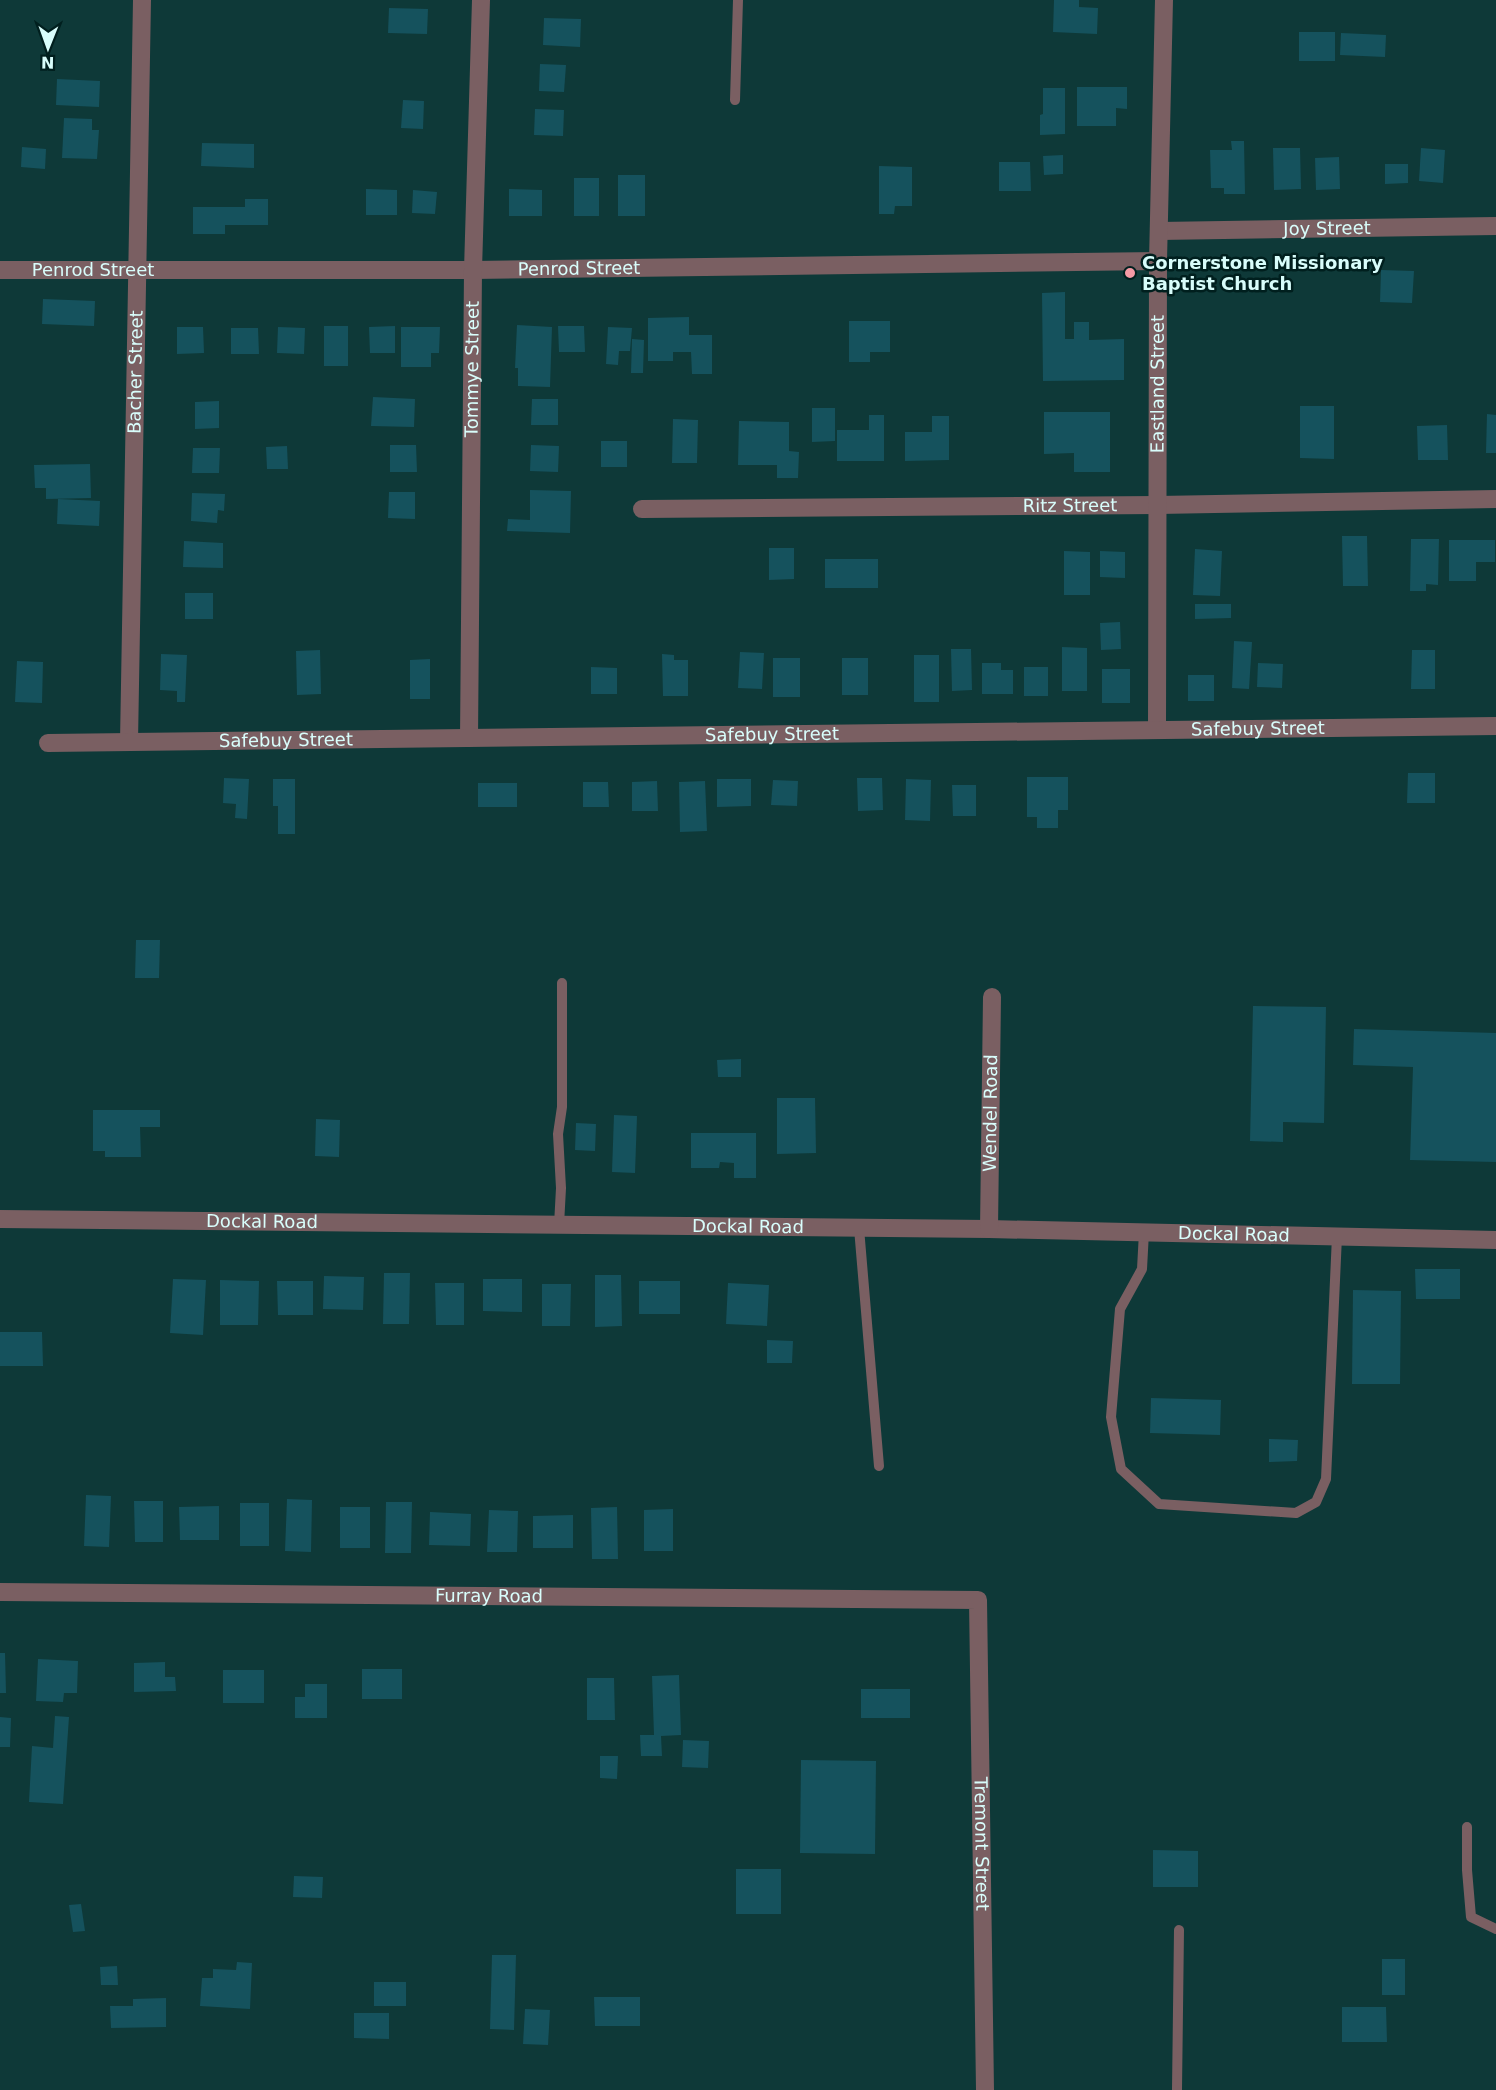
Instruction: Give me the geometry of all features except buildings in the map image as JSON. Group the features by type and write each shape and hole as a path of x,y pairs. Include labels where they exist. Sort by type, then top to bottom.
{"street":[{"name":"Bacher Street","path":"129,742 142,0"},
{"name":"Tommye Street","path":"469,738 473,270 482,0"},
{"name":"Eastland Street","path":"1157,730 1158,261 1164,0"},
{"name":"Joy Street","path":"1159,231 1496,226"},
{"name":"Penrod Street","path":"0,270 473,270 1158,261"},
{"name":"Ritz Street","path":"642,509 1158,505 1496,499"},
{"name":"Safebuy Street","path":"48,743 1496,726"},
{"name":"Wendel Road","path":"989,1229 992,997"},
{"name":"Dockal Road","path":"0,1220 989,1229 1496,1240"},
{"name":"Furray Road","path":"0,1592 978,1600"},
{"name":"Tremont Street","path":"978,1600 985,2090"}],"lane":[{"path":"735,100 738,0"},
{"path":"559,1225 561,1188 558,1134 562,1107 562,983"},
{"path":"859,1228 879,1466"},
{"path":"1144,1232 1142,1269 1120,1309 1111,1417 1121,1469 1159,1504 1296,1513 1316,1502 1326,1479 1337,1236"},
{"path":"1467,1827 1467,1870 1471,1917 1496,1929"},
{"path":"1177,2090 1179,1930"}],"place":[{"name":"Cornerstone Missionary Baptist Church","path":"1130,273"}]}
